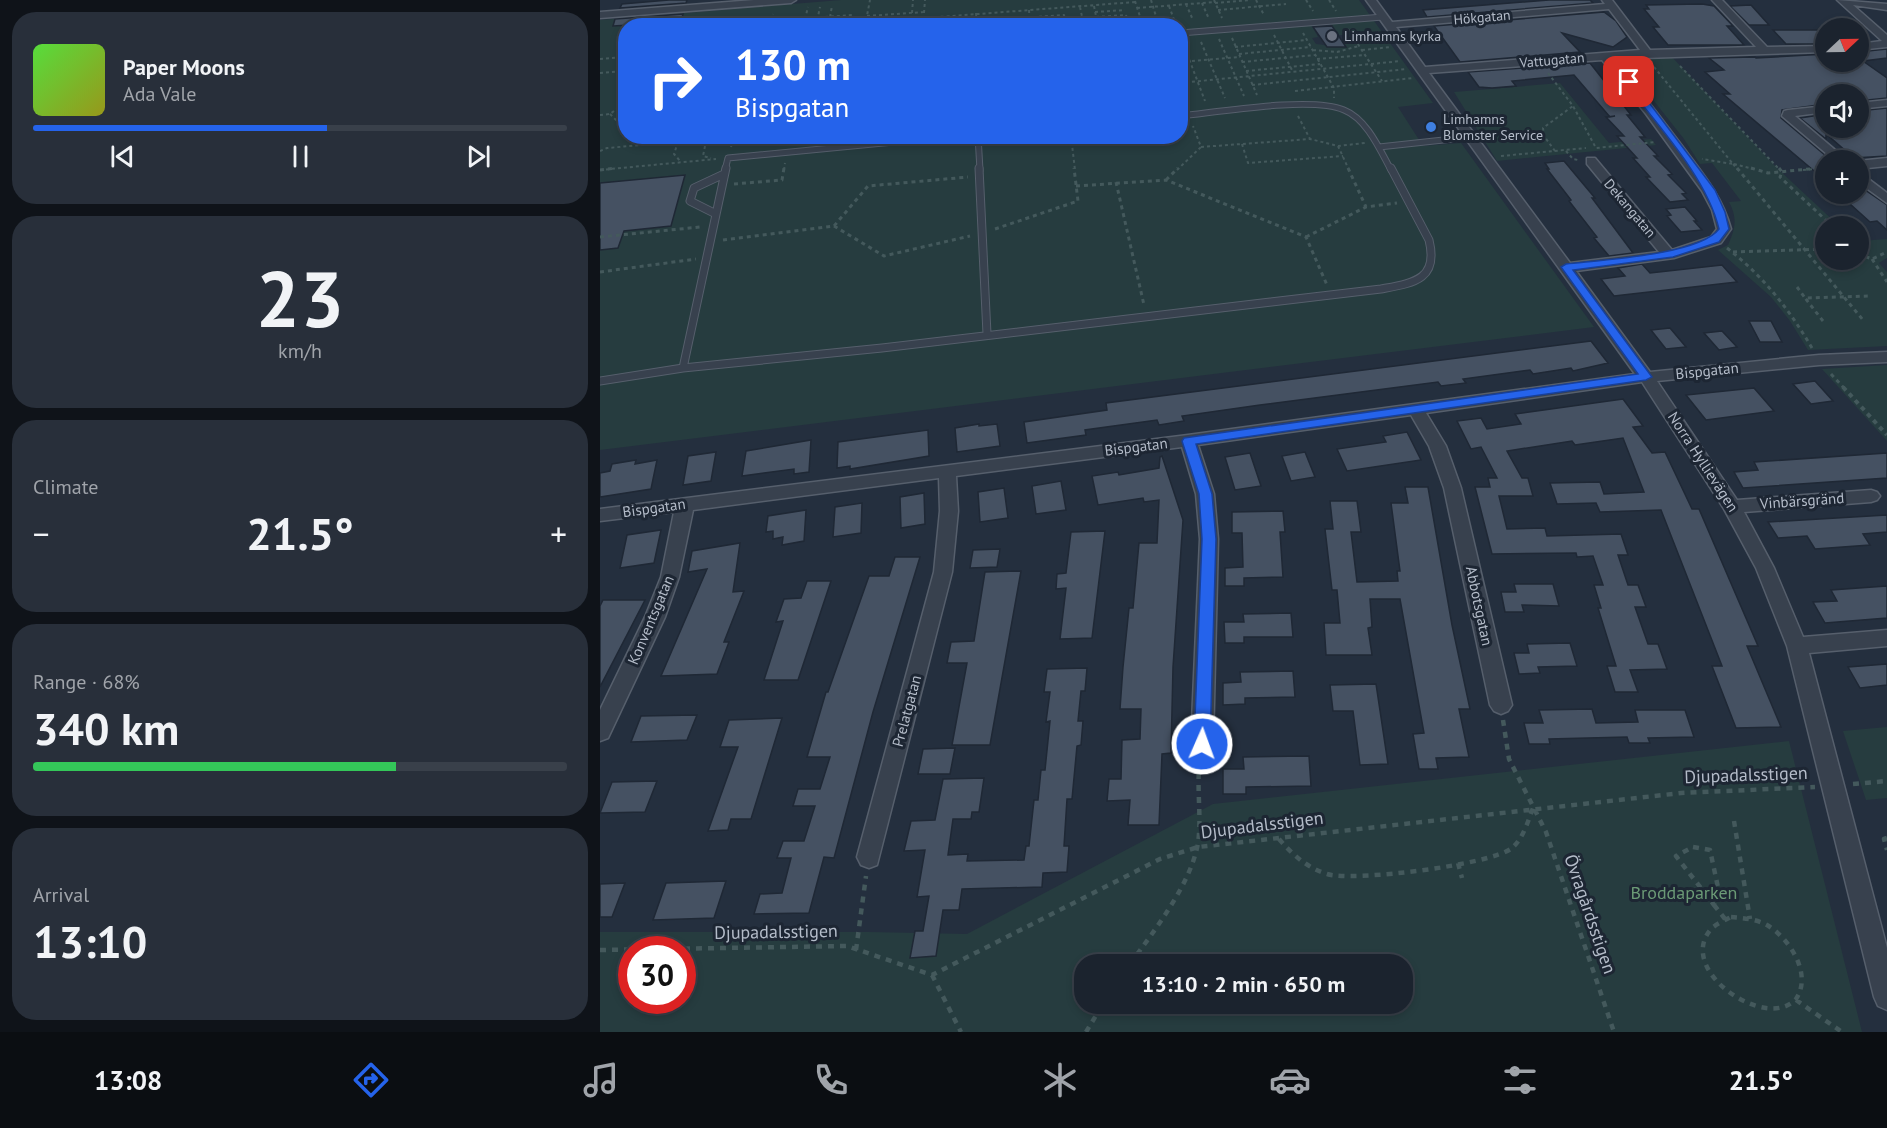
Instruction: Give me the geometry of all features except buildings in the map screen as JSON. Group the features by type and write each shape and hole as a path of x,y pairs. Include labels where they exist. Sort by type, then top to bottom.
{"street":[{"path":"600,15 791,0"},
{"name":"Norra Hyllievägen","path":"1371,0 1384,24 1422,70 1646,377 1732,507 1765,568 1797,646 1887,997"},
{"path":"1717,0 1764,50"},
{"path":"1840,0 1887,7"},
{"path":"1840,0 1887,42"},
{"path":"1609,3 1647,53"},
{"name":"Hökgatan","path":"1384,24 1609,3"},
{"path":"1869,45 1887,42"},
{"name":"Vattugatan","path":"1422,70 1647,53 1815,49"},
{"path":"1566,267 1669,255 1716,240 1724,229 1720,212 1710,190 1641,95 1605,56"},
{"path":"1869,105 1887,103"},
{"path":"1815,110 1788,113 1788,116 1829,150"},
{"name":"Dekangatan","path":"1591,161 1669,255"},
{"path":"1869,164 1887,162"},
{"path":"1869,184 1887,199"},
{"name":"Bispgatan","path":"600,515 1188,441 1646,377 1819,360 1887,357"},
{"name":"Abbotsgatan","path":"1415,408 1429,426 1443,456 1462,529 1501,705"},
{"path":"1188,441 1205,494 1209,539 1202,744"},
{"name":"Prelatgatan","path":"869,857 943,572 949,511 947,472"},
{"name":"Vinbärsgränd","path":"1732,507 1871,496"},
{"name":"Konventsgatan","path":"600,732 655,617 670,578 685,503"},
{"path":"1797,646 1887,638"}],"lane":[{"path":"1188,35 1228,29 1342,20 1384,24"},
{"path":"600,381 683,368 1331,295 1412,283 1426,274 1433,263 1434,254 1429,240 1377,145 1354,115 1329,106 1293,106 1189,115"},
{"path":"1377,145 1471,137"},
{"path":"683,368 728,158 872,144"},
{"path":"979,144 987,334"},
{"path":"716,214 690,201 694,188 724,174"}],"path":[{"path":"870,0 867,16 924,12"},
{"path":"912,13 913,0"},
{"path":"924,17 925,0"},
{"path":"1095,0 1096,17 1126,15"},
{"path":"1109,0 1110,4"},
{"path":"1151,0 1156,18"},
{"path":"1162,0 1164,6"},
{"path":"1176,0 1178,5"},
{"path":"1189,0 1191,4"},
{"path":"1137,9 1251,0"},
{"path":"1330,0 1382,81"},
{"path":"916,18 1095,6 1135,1 1140,18"},
{"path":"1122,2 1127,18"},
{"path":"1203,2 1211,24"},
{"path":"1214,2 1257,95"},
{"path":"1186,4 1195,25"},
{"path":"1218,10 1286,4"},
{"path":"820,6 818,18 852,15"},
{"path":"830,17 832,6"},
{"path":"1169,6 1173,18"},
{"path":"805,18 808,7"},
{"path":"1080,7 1082,18"},
{"path":"1029,10 1029,18 1064,15 1065,18"},
{"path":"1095,12 1125,10"},
{"path":"976,13 976,18"},
{"path":"1320,22 1301,29 1336,94 1329,106"},
{"path":"1352,34 1384,24"},
{"path":"1218,37 1244,96"},
{"path":"1199,38 1225,98"},
{"path":"1190,61 1312,49 1325,52 1353,50 1358,44 1386,39"},
{"path":"1235,47 1307,40"},
{"path":"1362,50 1391,47"},
{"path":"1668,52 1782,171"},
{"path":"1317,59 1365,54"},
{"path":"1188,55 1204,100"},
{"path":"1242,62 1315,55"},
{"path":"600,59 618,58"},
{"path":"1188,82 1401,61"},
{"path":"1538,61 1573,106 1596,148"},
{"path":"1246,71 1320,63"},
{"path":"1654,67 1863,321"},
{"path":"1252,85 1407,69"},
{"path":"600,73 618,71"},
{"path":"1293,106 1310,139"},
{"path":"1555,151 1544,136 1543,128 1573,106"},
{"path":"600,115 610,114 618,108"},
{"path":"610,114 618,120"},
{"path":"1189,115 1201,147"},
{"path":"1166,180 1201,147 1310,139 1338,146 1377,145"},
{"path":"1485,157 1674,140"},
{"path":"600,151 607,148 654,144"},
{"path":"677,144 674,157 681,162"},
{"path":"700,144 708,144"},
{"path":"709,242 834,226 884,256 983,232 1078,201 1072,144"},
{"path":"1242,144 1248,163 1343,156"},
{"path":"705,145 703,156 713,159"},
{"path":"1338,146 1366,207"},
{"path":"722,186 782,180 788,152"},
{"path":"600,170 728,158"},
{"path":"1686,158 1733,164 1768,172 1815,169"},
{"path":"1782,171 1780,177 1821,216"},
{"path":"834,226 868,186 981,176"},
{"path":"1076,186 1166,180 1306,237 1331,295"},
{"path":"1116,182 1146,316"},
{"path":"1306,237 1366,207 1407,202"},
{"path":"600,237 713,226"},
{"path":"1716,240 1733,252 1778,293 1819,360 1887,435"},
{"path":"1733,252 1815,250"},
{"path":"1872,259 1887,252"},
{"path":"600,272 705,258"},
{"path":"1869,258 1887,282"},
{"path":"1797,287 1823,321"},
{"path":"1804,298 1871,296"},
{"path":"1279,839 1294,857 1335,876 1358,876 1501,855 1511,848 1527,823 1533,808 1509,759 1501,705"},
{"path":"1137,954 1167,910 1198,847 1200,824 1198,772 1202,744"},
{"name":"Djupadalsstigen","path":"600,950 847,946 932,975 1160,860 1198,847 1681,793 1833,786 1887,781"},
{"name":"Övragårdsstigen","path":"1533,808 1546,832 1614,1032"},
{"path":"1734,821 1750,919"},
{"path":"1887,838 1884,839 1887,850"},
{"path":"1714,905 1719,892 1710,850 1693,847 1676,856 1695,882 1725,919"},
{"path":"856,950 869,857"},
{"path":"1458,863 1462,878"},
{"path":"1731,917 1750,919 1774,930 1787,942 1796,955 1802,971 1802,987 1796,1000 1785,1009 1769,1012 1743,1005 1719,988 1709,973 1703,957 1703,941 1709,929 1731,917"},
{"path":"932,975 961,1032"},
{"path":"1796,1000 1842,1032"},
{"path":"1086,1032 1097,1014"}],"green space":[{"path":"841,0 1359,0 1433,103 1398,107 1423,146 1461,143 1594,327 600,450 600,20 618,19 618,144 1188,144 1188,18 624,18","holes":["1331,24 1339,35 1346,35 1350,42 1343,42 1344,45 1336,47 1316,44 1312,38 1318,37 1312,26"]},
{"path":"1671,56 1778,169 1828,216 1815,216 1815,270 1869,270 1869,240 1887,239 1887,258 1879,263 1887,272 1887,346 1808,350 1790,321 1771,297 1718,250 1728,245 1734,229 1734,214 1729,202 1741,201 1712,163 1700,164 1684,139 1620,58"},
{"path":"1560,83 1609,143 1651,139 1656,145 1497,161 1454,92"},
{"path":"1887,365 1887,441 1822,369"},
{"path":"1887,727 1887,798 1866,800 1843,731"},
{"name":"Broddaparken","path":"1789,741 1862,1032 600,1032 600,932 967,934 1213,804"}],"place":[{"name":"Limhamns kyrka","path":"1332,36"},
{"name":"Limhamns Blomster Service","path":"1431,127"}],"route":[{"path":"1202,744 1209,539 1205,494 1196,459 1188,441 1646,377 1566,267 1669,255 1700,247 1716,240 1724,229 1720,212 1710,190 1641,95 1629,82"}]}
